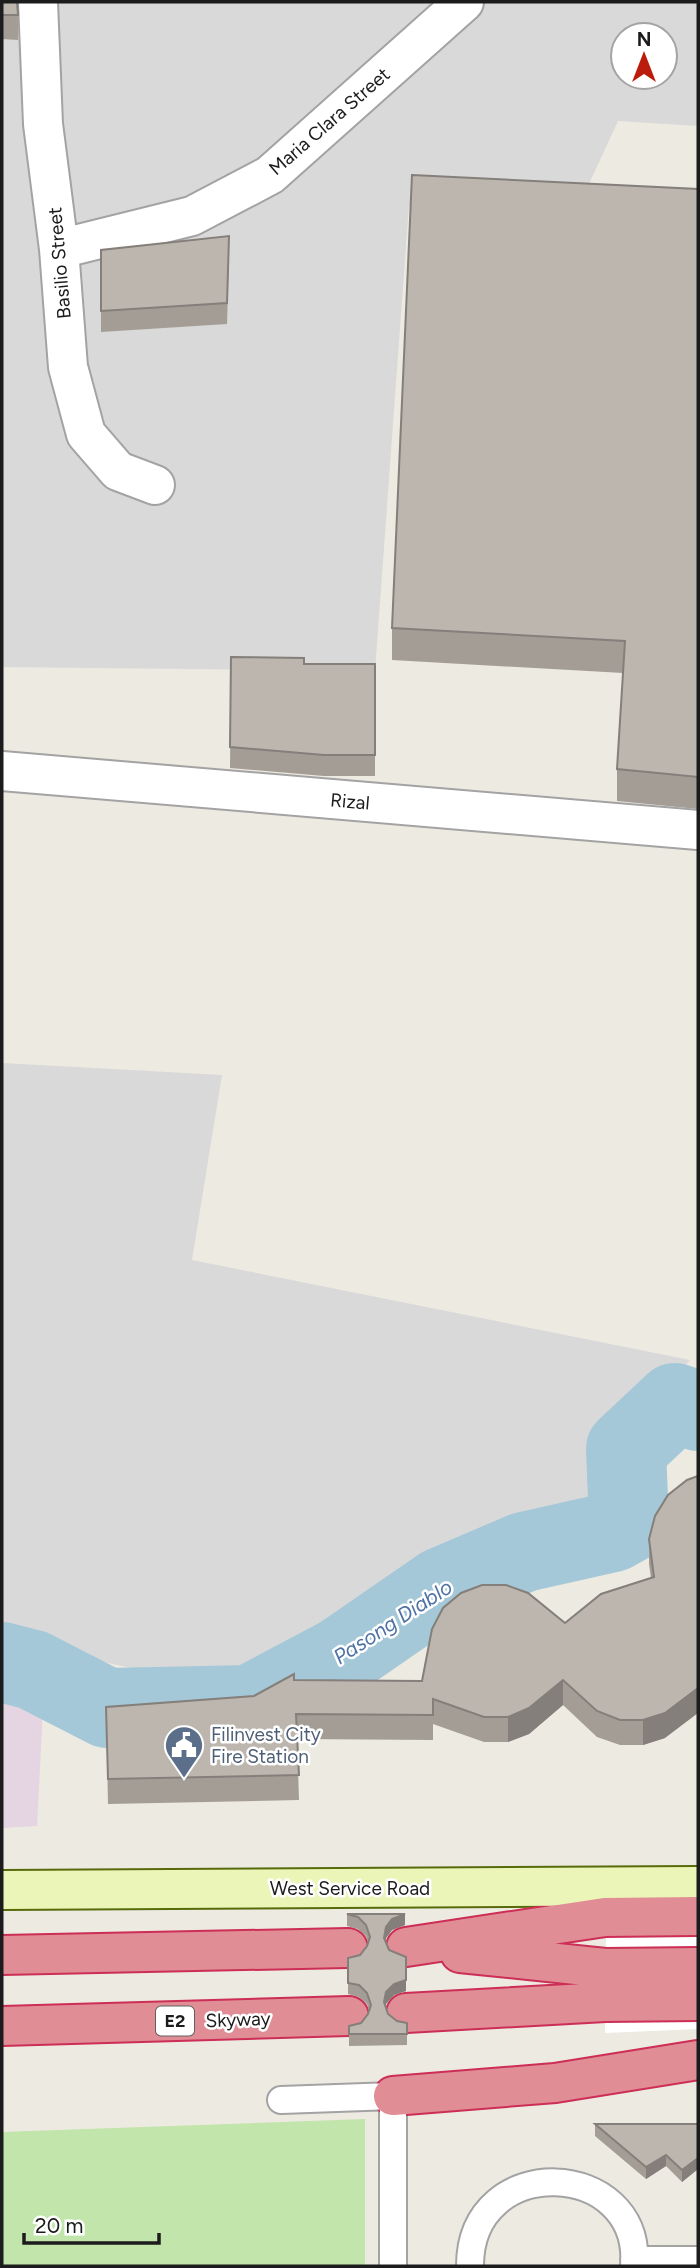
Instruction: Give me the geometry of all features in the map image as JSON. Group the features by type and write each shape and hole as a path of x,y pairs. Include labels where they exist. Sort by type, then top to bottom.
{"highway":[{"path":"698,1916 605,1917 406,1947 698,2001"},
{"path":"2,1955 348,1948"},
{"path":"407,2013 605,1985 698,1967"},
{"name":"Skyway","path":"2,2026 349,2015"},
{"path":"393,2096 555,2083 698,2060"}],"main road":[{"name":"West Service Road","path":"2,1890 698,1886"}],"street":[{"name":"Basilio Street","path":"38,2 43,124 59,249 68,368 86,434 118,471 155,485"},
{"name":"Maria Clara Street","path":"59,249 192,216 270,175 464,2"},
{"name":"Rizal","path":"2,771 698,830"}],"lane":[{"path":"281,2100 393,2096 393,2266"},
{"path":"470,2266 477,2228 499,2200 515,2189 550,2181 586,2188 615,2210 629,2234 634,2263 698,2260"}],"shaded area":[{"path":"2,2 698,2 698,126 618,121 576,212 409,205 375,671 2,667"},
{"path":"2,1063 222,1075 192,1260 690,1360 624,1443 608,1521 533,1538 246,1692 98,1661 2,1624"},
{"path":"2,1687 43,1708 37,1826 2,1828"}],"green space":[{"path":"365,2119 365,2266 2,2266 2,2132"}],"pier":[{"path":"698,1931 698,2029 605,2033 606,1932"}],"building":[{"path":"2,2 17,2 18,15 2,15"},
{"path":"412,175 698,189 698,777 617,769 625,641 392,628"},
{"path":"229,236 227,303 101,311 101,250"},
{"path":"231,657 304,658 304,664 375,664 375,755 324,755 230,747"},
{"path":"698,1476 698,1688 665,1713 643,1720 620,1720 597,1711 563,1680 529,1708 508,1717 484,1717 433,1699 433,1715 296,1714 299,1775 108,1779 106,1707 254,1696 294,1674 294,1680 422,1681 432,1629 443,1608 461,1593 482,1585 506,1585 528,1593 565,1623 601,1594 654,1577 649,1539 655,1516 668,1495 687,1480"},
{"path":"347,1914 405,1914 392,1919 386,1927 384,1938 389,1950 406,1957 406,1980 394,1984 386,1992 384,2002 388,2014 397,2021 407,2023 407,2034 349,2034 349,2026 361,2023 371,2005 367,1993 359,1985 348,1983 348,1958 360,1955 370,1937 366,1925 358,1917"},
{"path":"595,2124 698,2124 698,2158 682,2170 666,2155 646,2167"}],"waterway":[{"name":"Pasong Diablo","path":"2,1662 33,1670 107,1708 250,1705 342,1656 442,1587 524,1552 613,1532 629,1523 626,1449 675,1403 698,1411"}],"place":[{"name":"Filinvest City Fire Station","path":"184,1779"}]}
